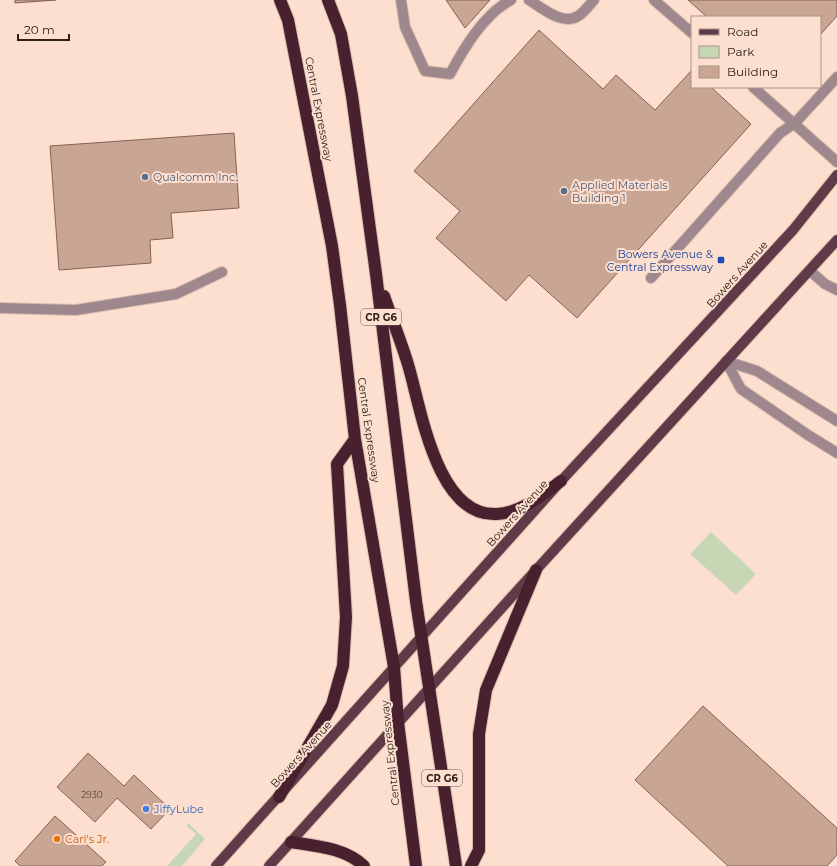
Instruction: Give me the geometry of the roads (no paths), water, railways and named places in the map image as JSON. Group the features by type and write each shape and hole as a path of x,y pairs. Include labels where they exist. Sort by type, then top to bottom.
{"highway":[{"name":"Central Expressway","path":"280,0 288,20 332,246 356,439 394,667 398,722 416,866"},
{"name":"CR G6","path":"328,0 341,34 352,96 376,274 421,637 456,866"},
{"path":"376,274 409,366 431,450 441,472 452,490 475,509 497,514 521,508 561,481"},
{"path":"279,797 332,705 343,666 346,617 337,464 356,439"},
{"path":"471,866 479,850 479,734 486,690 536,570"},
{"path":"291,842 332,849 359,861 364,866"}],"main road":[{"name":"Bowers Avenue","path":"216,866 561,481 793,230 837,176"},
{"path":"269,866 398,722 429,690 536,570 837,240"}],"street":[{"path":"401,0 405,27 425,71 450,74 466,45 500,6 511,0"},
{"path":"529,0 550,13 567,19 578,16 594,0"},
{"path":"654,0 691,32"},
{"path":"651,278 780,133 795,123 837,77"},
{"path":"754,88 837,162"},
{"path":"810,271 825,284 837,290"},
{"path":"0,308 76,310 176,294 222,272"},
{"path":"726,362 757,371 837,421"},
{"path":"726,362 741,389 837,453"}],"place":[{"name":"Qualcomm Inc.","path":"145,177"},
{"name":"Applied Materials Building 1","path":"564,191"},
{"name":"Bowers Avenue & Central Expressway","path":"721,260"},
{"name":"JiffyLube","path":"146,809"},
{"name":"Carl's Jr.","path":"57,839"}]}
